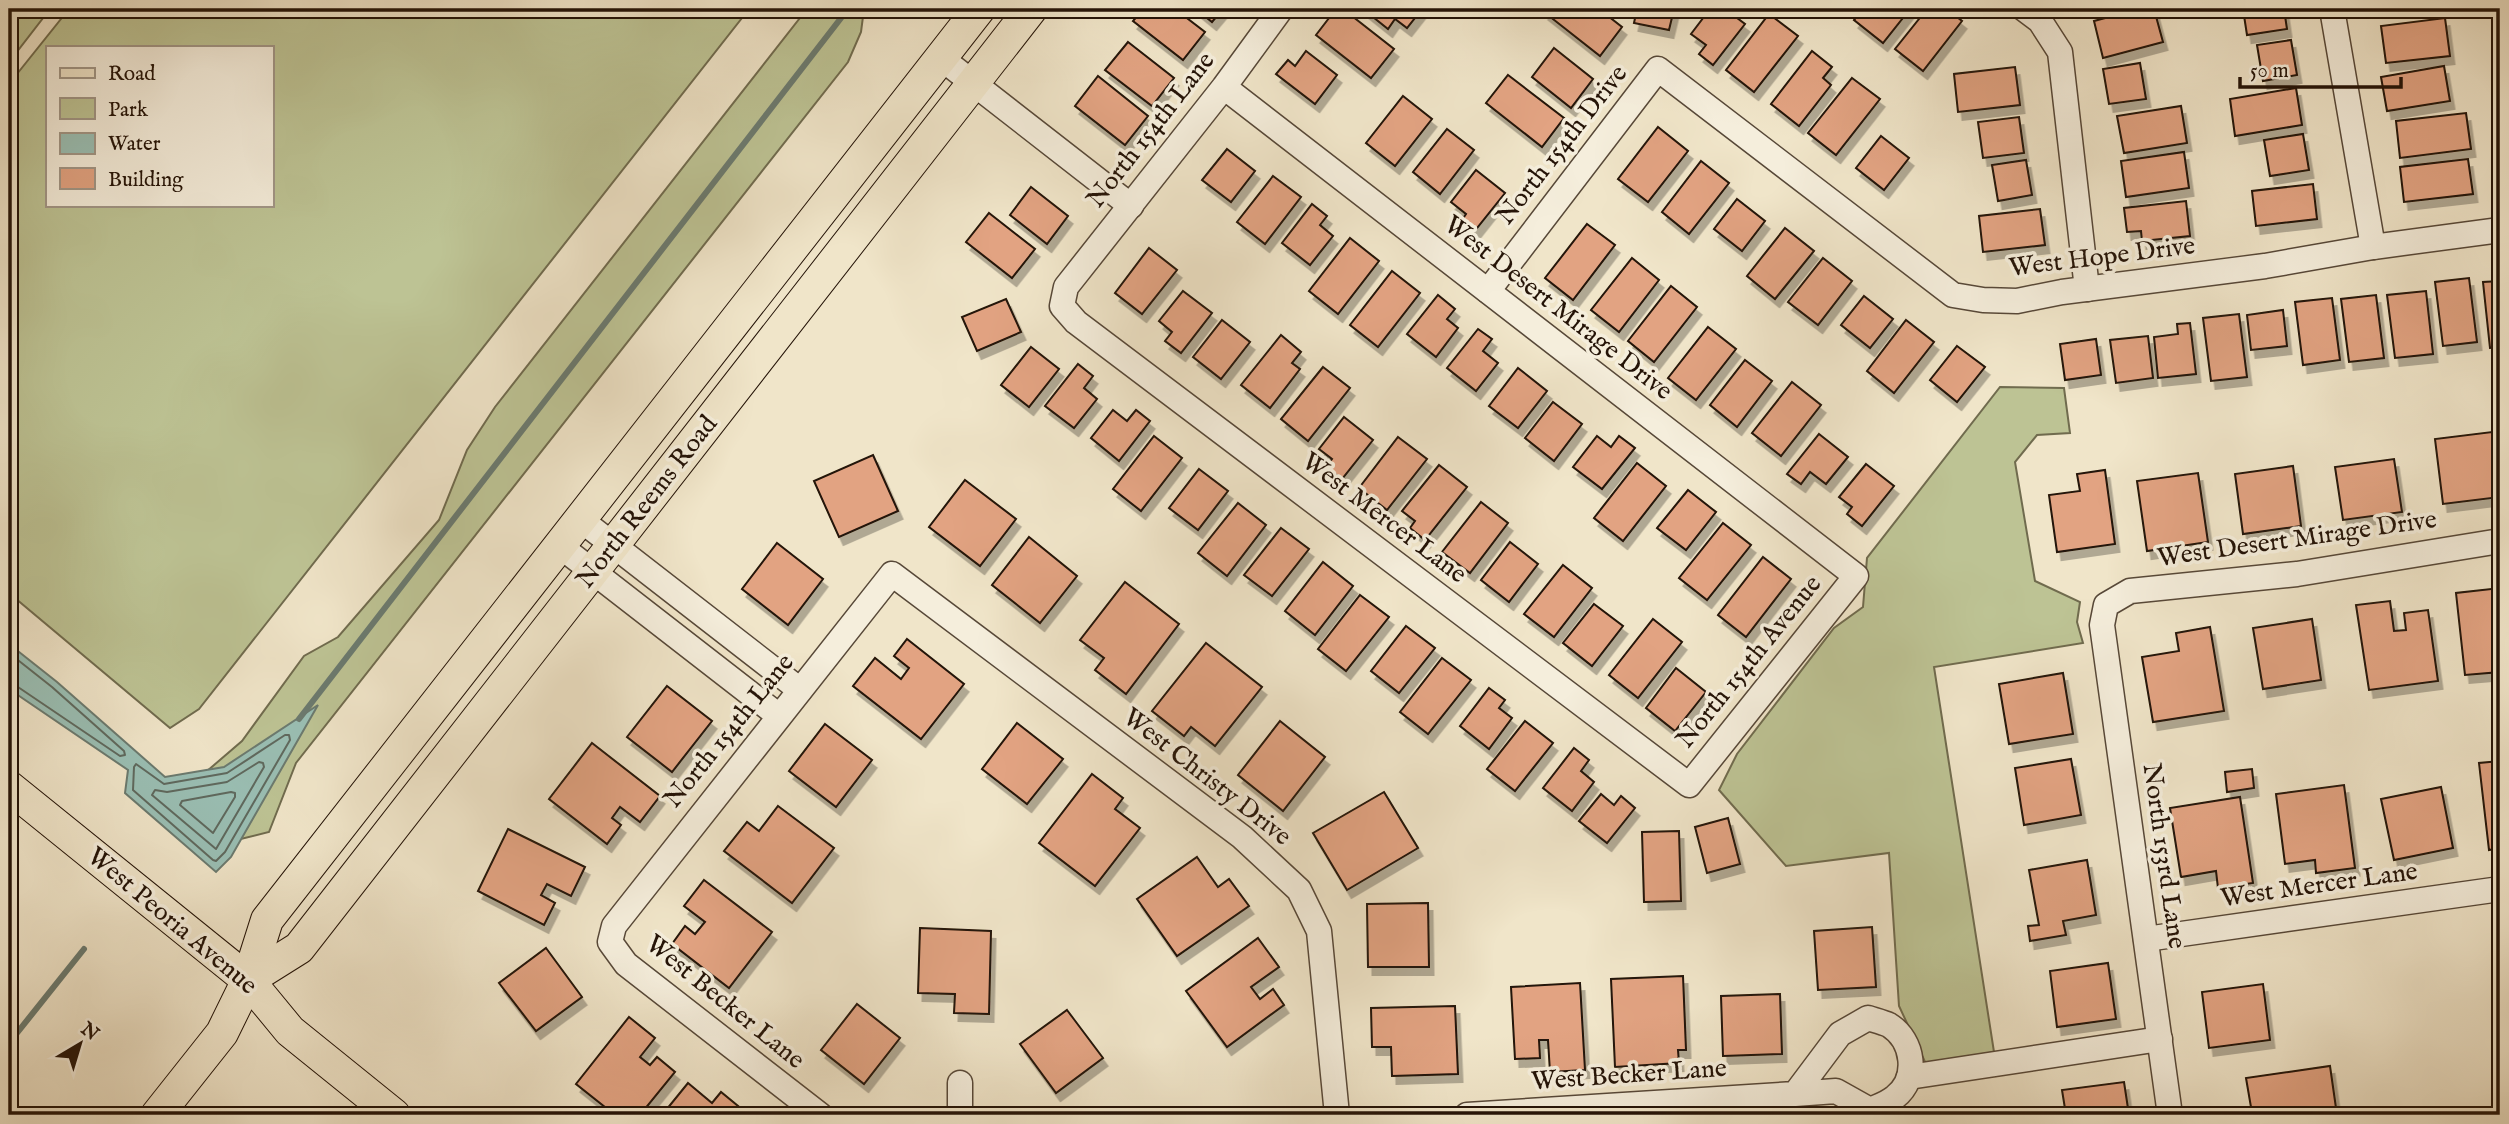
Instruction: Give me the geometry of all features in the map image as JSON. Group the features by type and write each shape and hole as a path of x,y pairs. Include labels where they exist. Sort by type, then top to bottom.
{"main road":[{"name":"North Reems Road","path":"158,1115 222,1033 248,980 267,920 979,9"},
{"name":"North Reems Road","path":"248,980 299,948 1031,9"},
{"name":"West Peoria Avenue","path":"9,787 248,980 290,1031 394,1115"}],"street":[{"name":"North 154th Lane","path":"1066,287 1224,87 1281,9"},
{"path":"2024,9 2040,21 2060,52 2087,289"},
{"path":"2332,9 2373,247"},
{"path":"941,58 1131,206"},
{"name":"West Hope Drive","path":"1658,69 1953,295 1983,300 2017,301 2087,289 2265,267 2373,247 2500,230"},
{"name":"North 154th Drive","path":"1488,290 1658,69"},
{"name":"West Desert Mirage Drive","path":"1224,87 1856,576"},
{"name":"West Mercer Lane","path":"1066,287 1062,306 1076,322 1689,785"},
{"path":"581,520 800,690"},
{"name":"West Desert Mirage Drive","path":"2105,605 2130,591 2297,574 2500,541"},
{"path":"560,547 779,716"},
{"name":"North 154th Lane","path":"614,926 892,574"},
{"name":"West Christy Drive","path":"892,574 1242,837 1299,890 1319,931 1337,1115"},
{"name":"North 154th Avenue","path":"1689,785 1856,576"},
{"name":"North 153rd Lane","path":"2105,605 2102,625 2170,1115"},
{"path":"684,643 704,616"},
{"name":"West Mercer Lane","path":"2146,939 2500,889"},
{"name":"West Becker Lane","path":"614,926 610,942 626,964 820,1115"},
{"path":"1795,1094 1840,1034 1868,1018 1889,1025 1900,1037 1912,1055 1909,1077 2160,1040"},
{"name":"West Becker Lane","path":"1467,1115 1836,1091 1870,1110 1897,1096 1909,1077"},
{"path":"960,1083 960,1115"}],"green space":[{"path":"9,9 50,9 9,62"},
{"path":"69,9 749,9 199,709 170,728 9,593 9,84"},
{"path":"807,9 864,9 861,32 848,62 296,763 269,832 220,844 185,790 242,741 304,656 338,637 439,520 467,450 495,407"},
{"path":"2000,387 2064,388 2070,433 2037,435 2015,462 2035,581 2080,602 2077,622 2083,643 1934,667 1994,1052 1926,1064 1899,1006 1889,853 1786,866 1719,790 1737,754 1834,628 1863,607 1867,558"}],"water":[{"path":"9,644 57,682 165,777 224,767 318,705 231,857 216,872 125,793 128,770 9,689"}],"building":[{"path":"1143,9 1175,9 1205,32 1183,60 1133,21"},
{"path":"1196,9 1223,9 1212,22"},
{"path":"1336,9 1343,9 1394,49 1371,78 1316,35"},
{"path":"1363,9 1422,9 1407,28 1395,19 1388,29"},
{"path":"1547,9 1599,9 1622,27 1600,56 1544,12"},
{"path":"1637,9 1674,9 1669,30 1634,23"},
{"path":"1710,9 1725,9 1745,24 1713,65 1699,54 1706,45 1691,34"},
{"path":"1863,9 1910,9 1883,43 1854,20"},
{"path":"1927,9 1947,9 1962,21 1923,71 1895,49"},
{"path":"2139,9 2154,9 2163,42 2103,58 2094,21"},
{"path":"2243,9 2284,9 2287,29 2247,35"},
{"path":"1769,14 1798,36 1754,92 1726,70"},
{"path":"2445,18 2450,56 2386,63 2381,26"},
{"path":"2291,40 2297,75 2263,81 2257,45"},
{"path":"1128,42 1174,78 1152,106 1105,70"},
{"path":"1554,48 1593,79 1571,108 1532,77"},
{"path":"1306,51 1337,75 1315,104 1276,74 1288,60 1295,66"},
{"path":"1812,51 1832,67 1823,78 1831,85 1799,126 1771,104"},
{"path":"2140,63 2146,99 2109,104 2103,69"},
{"path":"2444,66 2450,101 2387,111 2381,77"},
{"path":"2015,67 2020,105 1958,112 1954,74"},
{"path":"1508,75 1564,118 1542,147 1486,103"},
{"path":"1098,76 1148,116 1125,145 1075,106"},
{"path":"1852,78 1880,99 1836,155 1808,133"},
{"path":"2296,88 2302,125 2235,136 2230,99"},
{"path":"1403,96 1432,119 1395,166 1366,143"},
{"path":"2181,106 2187,143 2124,153 2117,116"},
{"path":"2466,113 2471,149 2400,158 2396,121"},
{"path":"2019,117 2024,153 1983,158 1978,122"},
{"path":"1658,127 1688,151 1648,202 1618,179"},
{"path":"1447,129 1474,150 1440,194 1413,172"},
{"path":"2303,134 2309,170 2270,176 2264,140"},
{"path":"1881,136 1909,158 1884,190 1856,168"},
{"path":"1227,149 1255,171 1231,202 1202,180"},
{"path":"2184,152 2189,188 2126,197 2121,161"},
{"path":"2468,159 2473,194 2404,202 2400,167"},
{"path":"2026,160 2032,195 1998,201 1992,165"},
{"path":"1701,161 1729,183 1689,234 1662,212"},
{"path":"1476,170 1505,193 1473,233 1460,223 1466,214 1451,202"},
{"path":"1273,176 1301,197 1265,244 1237,222"},
{"path":"2313,184 2317,219 2256,226 2252,191"},
{"path":"1031,187 1068,216 1047,244 1010,215"},
{"path":"1737,199 1765,221 1742,251 1714,229"},
{"path":"2186,201 2190,236 2142,241 2141,231 2127,232 2124,208"},
{"path":"1312,204 1327,216 1320,225 1333,236 1310,265 1282,243"},
{"path":"2040,209 2045,245 1983,252 1979,216"},
{"path":"989,213 1035,249 1012,278 966,242"},
{"path":"1587,224 1615,245 1573,300 1545,278"},
{"path":"1785,228 1814,251 1775,299 1747,276"},
{"path":"1350,238 1379,261 1338,314 1309,291"},
{"path":"1149,248 1177,270 1142,314 1115,293"},
{"path":"1632,258 1659,280 1619,332 1591,310"},
{"path":"1823,258 1852,281 1818,325 1788,302"},
{"path":"1392,271 1420,293 1378,347 1350,325"},
{"path":"2469,278 2477,342 2443,346 2435,282"},
{"path":"2500,281 2500,347 2490,348 2483,282"},
{"path":"1671,286 1697,307 1654,362 1628,341"},
{"path":"1183,291 1212,313 1181,353 1165,341 1172,332 1159,321"},
{"path":"2426,291 2433,354 2395,358 2387,295"},
{"path":"1438,295 1455,309 1447,319 1458,328 1436,357 1407,334"},
{"path":"2376,295 2384,358 2349,362 2341,299"},
{"path":"1864,296 1893,319 1870,348 1841,325"},
{"path":"2332,298 2340,360 2303,365 2295,302"},
{"path":"1006,299 1021,332 977,351 962,317"},
{"path":"2283,310 2287,346 2251,350 2247,315"},
{"path":"2239,314 2247,377 2211,381 2203,318"},
{"path":"1222,320 1250,342 1221,379 1193,357"},
{"path":"1906,320 1934,342 1894,393 1867,371"},
{"path":"2190,323 2196,374 2158,378 2154,337 2178,334 2177,324"},
{"path":"1708,327 1736,349 1696,400 1668,378"},
{"path":"1478,329 1492,339 1483,351 1498,363 1476,391 1447,368"},
{"path":"1281,335 1301,352 1292,363 1300,369 1270,408 1241,385"},
{"path":"2148,336 2153,378 2116,383 2110,340"},
{"path":"2096,339 2101,375 2065,380 2060,344"},
{"path":"1957,346 1985,367 1957,402 1930,380"},
{"path":"1031,347 1059,369 1029,407 1001,385"},
{"path":"1745,360 1772,381 1737,427 1710,405"},
{"path":"1078,364 1093,376 1084,388 1097,399 1074,428 1045,406"},
{"path":"1323,367 1350,388 1308,441 1281,419"},
{"path":"1518,368 1547,391 1518,428 1489,406"},
{"path":"1792,382 1821,405 1781,456 1752,433"},
{"path":"1553,402 1582,424 1554,461 1525,438"},
{"path":"1113,410 1127,421 1136,410 1150,421 1119,461 1091,438"},
{"path":"1344,417 1373,440 1342,479 1326,467 1332,459 1319,449"},
{"path":"2492,432 2500,497 2443,504 2435,439"},
{"path":"1819,434 1848,457 1826,484 1810,472 1801,484 1787,474"},
{"path":"1154,436 1182,458 1141,511 1113,489"},
{"path":"1597,436 1611,447 1619,436 1635,448 1602,489 1573,467"},
{"path":"1398,437 1427,459 1387,510 1359,488"},
{"path":"873,455 898,511 839,537 814,481"},
{"path":"2394,459 2402,512 2343,520 2335,467"},
{"path":"1637,463 1666,486 1623,541 1594,518"},
{"path":"1866,464 1894,486 1862,526 1847,514 1852,507 1839,497"},
{"path":"1439,465 1467,487 1425,540 1410,528 1415,521 1402,511"},
{"path":"2293,466 2301,526 2243,534 2235,474"},
{"path":"1199,469 1228,491 1198,530 1169,508"},
{"path":"2105,470 2115,544 2057,552 2049,495 2080,491 2077,474"},
{"path":"2198,473 2208,542 2147,551 2137,481"},
{"path":"965,480 1016,519 980,566 929,527"},
{"path":"1688,490 1716,512 1686,550 1657,528"},
{"path":"1481,502 1508,523 1470,573 1442,552"},
{"path":"1238,503 1266,525 1227,576 1198,553"},
{"path":"1723,523 1751,545 1707,600 1679,578"},
{"path":"1281,528 1309,549 1272,596 1244,575"},
{"path":"1029,537 1077,576 1040,623 992,585"},
{"path":"1510,542 1538,564 1509,602 1481,580"},
{"path":"777,543 823,579 788,625 742,589"},
{"path":"1763,557 1791,579 1746,637 1718,615"},
{"path":"1323,562 1353,586 1315,635 1285,611"},
{"path":"1563,565 1592,588 1554,637 1524,614"},
{"path":"1125,582 1179,624 1126,694 1095,670 1104,658 1080,640"},
{"path":"2500,588 2500,672 2465,675 2456,593"},
{"path":"1360,595 1389,617 1346,671 1318,649"},
{"path":"2390,601 2394,631 2406,630 2404,613 2428,610 2438,681 2369,690 2356,605"},
{"path":"1594,604 1623,626 1592,666 1563,643"},
{"path":"1653,619 1682,642 1638,698 1609,675"},
{"path":"2312,619 2321,680 2263,689 2253,628"},
{"path":"1406,626 1435,648 1399,693 1371,671"},
{"path":"2210,627 2224,711 2153,722 2142,657 2179,651 2176,633"},
{"path":"907,639 964,684 921,739 853,686 875,658 901,679 909,668 894,656"},
{"path":"1206,643 1262,687 1215,746 1191,727 1184,736 1152,711"},
{"path":"1442,658 1471,680 1428,734 1400,712"},
{"path":"1676,668 1706,692 1675,731 1646,708"},
{"path":"2063,673 2073,734 2009,744 1999,684"},
{"path":"667,686 712,721 672,772 627,737"},
{"path":"1489,688 1505,700 1499,708 1512,718 1489,749 1460,726"},
{"path":"1280,721 1325,757 1283,811 1238,775"},
{"path":"1525,721 1553,743 1515,791 1487,769"},
{"path":"1017,723 1063,759 1027,804 982,769"},
{"path":"825,724 872,760 836,807 789,771"},
{"path":"592,743 660,796 640,822 620,807 612,818 621,825 607,844 549,799"},
{"path":"1574,748 1589,760 1581,771 1594,782 1572,811 1543,788"},
{"path":"2071,759 2081,815 2024,825 2015,768"},
{"path":"2500,761 2500,848 2489,850 2479,763"},
{"path":"2252,769 2254,788 2227,792 2225,772"},
{"path":"1092,774 1123,798 1115,809 1140,828 1095,886 1039,843"},
{"path":"2344,785 2355,868 2316,873 2315,860 2285,864 2276,794"},
{"path":"2441,787 2453,848 2394,860 2381,799"},
{"path":"1384,792 1418,848 1347,890 1313,833"},
{"path":"1601,794 1614,805 1621,796 1635,808 1607,843 1579,821"},
{"path":"2240,797 2253,883 2218,888 2216,871 2181,877 2170,808"},
{"path":"778,806 834,848 792,903 724,851 747,822 759,831"},
{"path":"1728,818 1740,864 1707,873 1695,827"},
{"path":"508,829 585,867 571,896 547,884 541,895 555,903 544,925 478,891"},
{"path":"1679,831 1681,901 1644,902 1642,832"},
{"path":"1197,857 1218,887 1229,879 1249,906 1177,956 1137,899"},
{"path":"2087,860 2096,915 2063,921 2066,935 2030,941 2028,926 2039,925 2029,870"},
{"path":"704,880 772,932 729,988 672,944 685,926 695,934 705,922 684,906"},
{"path":"1428,903 1429,967 1368,967 1367,904"},
{"path":"1872,927 1876,987 1818,990 1814,931"},
{"path":"920,928 991,931 989,1014 954,1013 955,994 918,993"},
{"path":"1258,938 1279,967 1251,987 1260,999 1273,989 1284,1005 1227,1047 1186,991"},
{"path":"546,948 582,997 536,1031 499,983"},
{"path":"2108,963 2116,1019 2057,1027 2050,971"},
{"path":"1683,976 1686,1050 1678,1050 1679,1063 1615,1067 1611,979"},
{"path":"1580,983 1585,1070 1550,1072 1548,1040 1539,1040 1540,1058 1515,1059 1511,987"},
{"path":"2263,984 2270,1040 2209,1048 2202,992"},
{"path":"1780,994 1782,1054 1723,1056 1721,996"},
{"path":"857,1004 900,1038 864,1084 821,1050"},
{"path":"1455,1006 1458,1074 1392,1076 1391,1047 1372,1047 1371,1008"},
{"path":"1067,1010 1103,1058 1056,1093 1020,1044"},
{"path":"629,1017 655,1038 640,1057 650,1065 657,1057 675,1072 640,1115 615,1115 576,1084"},
{"path":"2330,1066 2337,1115 2269,1115 2268,1110 2252,1113 2246,1078"},
{"path":"2124,1082 2129,1115 2066,1115 2062,1090"},
{"path":"688,1083 712,1103 721,1092 749,1115 662,1115"}],"waterway":[{"path":"299,719 848,9"},
{"path":"9,1043 84,949"}]}
